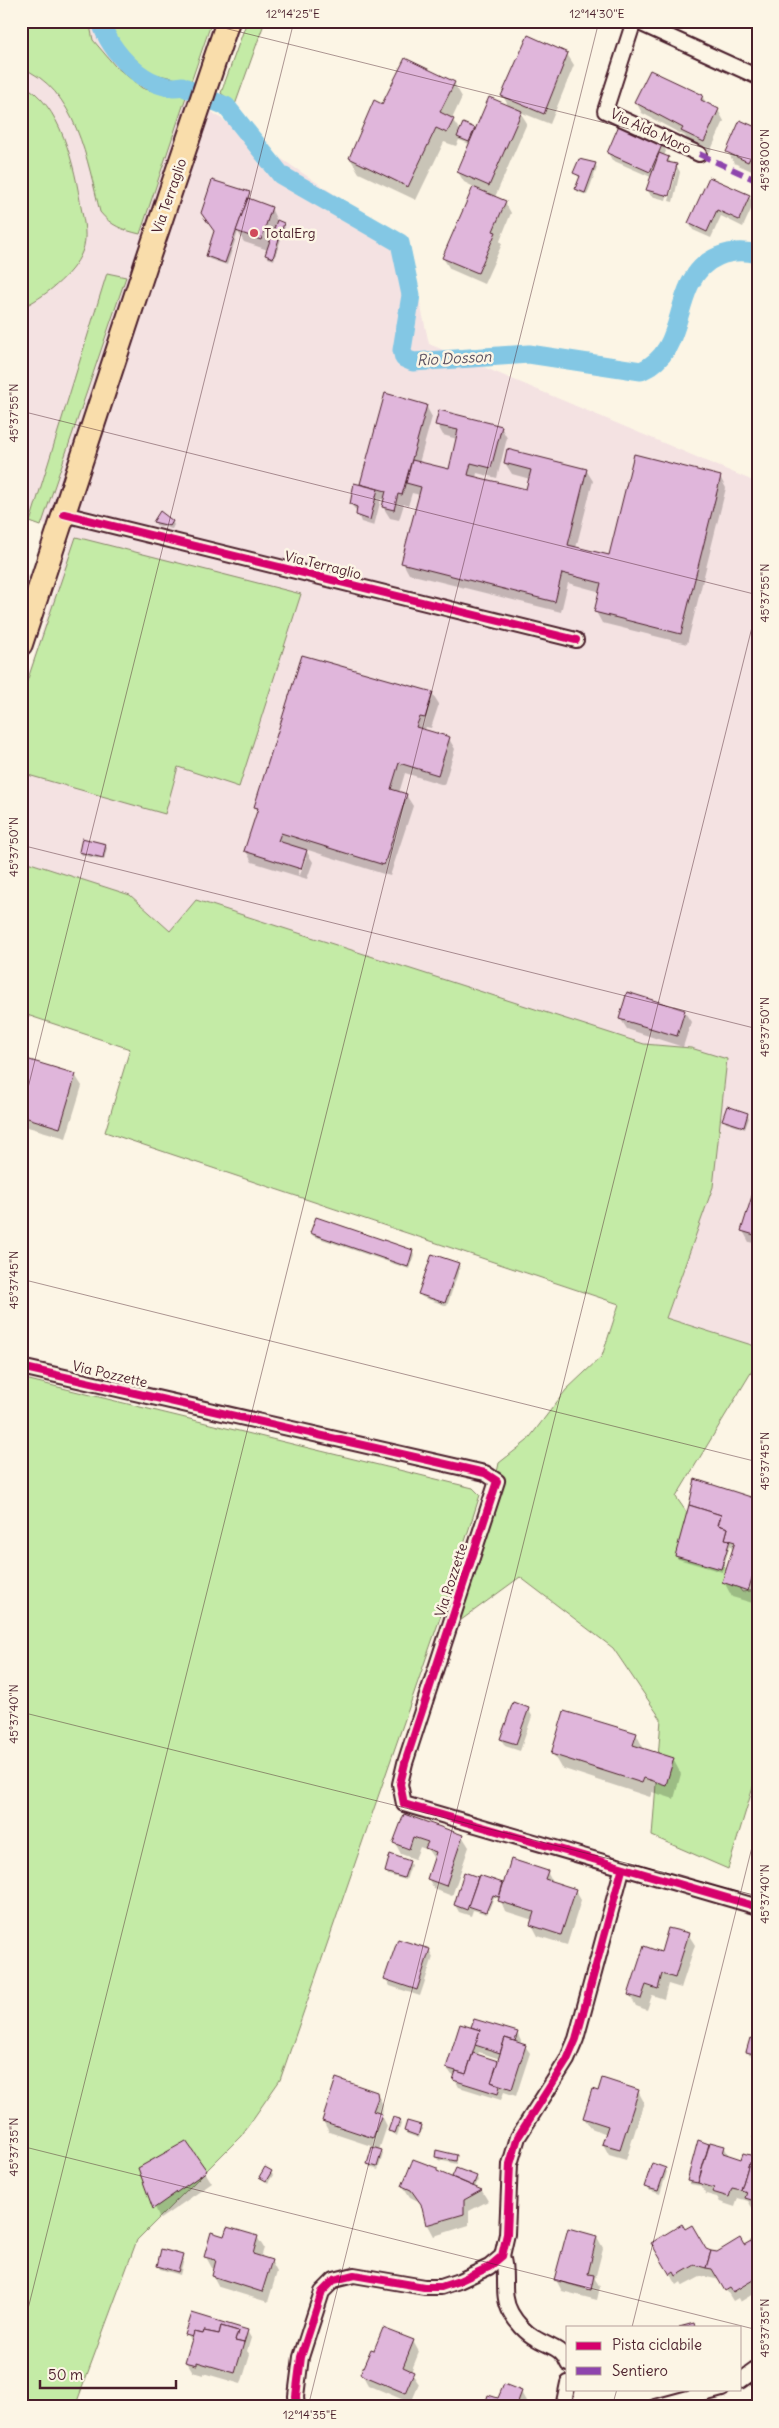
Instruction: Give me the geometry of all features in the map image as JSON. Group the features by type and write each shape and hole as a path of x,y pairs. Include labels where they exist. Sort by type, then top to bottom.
{"main road":[{"name":"Via Terraglio","path":"21,644 228,21"}],"street":[{"name":"Via Aldo Moro","path":"699,154 605,111 634,21 758,77"},
{"name":"Via Terraglio","path":"64,514 576,640"},
{"name":"Via Pozzette","path":"21,1367 485,1473 497,1481 405,1763 400,1784 404,1804 622,1870 758,1907"},
{"path":"566,2359 556,2347 533,2337 512,2314 506,2301 503,2284 505,2265 502,2256 507,2234 510,2164 518,2137 567,2060 576,2039 622,1870"},
{"path":"297,2407 296,2396 304,2348 322,2292 334,2280 354,2275 424,2287 441,2287 459,2282 489,2267 502,2256"},
{"path":"742,2380 758,2368"},
{"path":"563,2407 567,2390"},
{"path":"655,2407 718,2390"}],"shaded area":[{"path":"21,21 93,21 216,115 407,243 429,344 758,483 758,1347 666,1318 713,1187 691,1048 644,1044 170,931 130,895 21,860 21,699 72,534 21,515"}],"green space":[{"path":"21,21 89,21 93,40 115,66 142,88 163,94 166,90 187,94 140,234 118,227 108,221 100,212 84,150 77,129 67,109 55,92 40,78 21,68"},
{"path":"107,21 212,21 191,82 150,73 118,43"},
{"path":"247,21 265,21 235,105 221,93"},
{"path":"21,84 35,93 46,105 64,138 75,174 85,236 84,247 78,261 65,277 48,292 21,308"},
{"path":"107,273 126,277 41,526 30,522"},
{"path":"76,537 301,594 239,787 178,767 165,814 21,773 21,699"},
{"path":"21,860 130,895 170,931 196,900 644,1044 691,1048 727,1059 713,1187 666,1318 758,1347 758,1361 676,1497 742,1592 758,1590 758,1771 728,1869 652,1836 661,1719 613,1648 520,1577 453,1626 487,1520 499,1463 527,1441 566,1390 602,1356 619,1304 105,1132 130,1049 21,1013"},
{"path":"21,1378 473,1488 480,1495 441,1615 280,2080 241,2136 137,2240 75,2407 21,2407"}],"building":[{"path":"528,35 568,53 544,114 501,96"},
{"path":"405,58 455,82 440,112 454,119 447,133 436,128 408,187 349,158 374,100 382,104"},
{"path":"650,70 703,95 701,100 719,109 704,142 681,131 683,128 634,102"},
{"path":"489,97 522,111 489,186 457,172"},
{"path":"740,120 758,128 758,161 750,158 748,162 726,152"},
{"path":"463,123 475,128 469,142 457,137"},
{"path":"619,125 663,143 650,172 607,153"},
{"path":"659,153 669,157 667,162 677,164 669,196 646,190"},
{"path":"579,159 596,163 585,193 575,189 580,176 573,173"},
{"path":"709,177 750,195 739,220 717,210 707,232 688,223"},
{"path":"212,180 250,192 225,263 206,256 214,231 201,213"},
{"path":"473,187 506,201 493,231 496,232 478,273 442,258"},
{"path":"248,198 272,207 261,240 236,231"},
{"path":"277,220 284,223 273,258 265,255"},
{"path":"385,393 427,405 402,495 398,494 394,510 382,507 386,491 360,484"},
{"path":"439,410 502,426 491,468 471,463 468,475 526,489 531,470 504,463 507,449 587,469 568,545 609,555 634,454 721,476 681,634 594,612 601,583 562,573 555,602 401,563 421,487 406,483 412,460 449,469 458,430 435,425"},
{"path":"354,483 378,489 370,520 356,515 357,507 350,504"},
{"path":"160,511 173,521 170,526 153,522"},
{"path":"758,543 758,553 752,548"},
{"path":"302,655 433,692 425,718 420,717 416,727 450,737 438,775 399,763 391,789 407,794 384,865 281,833 278,841 307,850 301,869 244,851 258,808 254,807"},
{"path":"82,838 106,844 103,858 79,852"},
{"path":"758,897 758,915 753,913"},
{"path":"627,992 685,1010 677,1036 619,1019"},
{"path":"23,1058 76,1074 60,1128 21,1116 21,1066"},
{"path":"727,1106 748,1113 744,1127 722,1120"},
{"path":"758,1177 758,1236 741,1231"},
{"path":"316,1217 413,1250 408,1267 310,1233"},
{"path":"432,1254 459,1263 445,1303 418,1294"},
{"path":"695,1479 757,1499 758,1495 758,1559 748,1591 722,1582 735,1542 725,1539 728,1528 718,1525 721,1515 689,1505"},
{"path":"689,1505 721,1515 718,1525 728,1528 725,1539 730,1540 721,1569 675,1556"},
{"path":"513,1702 529,1708 516,1744 500,1739"},
{"path":"564,1711 637,1733 633,1745 674,1758 666,1785 644,1778 642,1783 551,1754"},
{"path":"404,1814 463,1835 446,1886 427,1879 436,1852 425,1848 428,1842 413,1837 409,1849 393,1843"},
{"path":"390,1854 410,1861 404,1878 385,1872"},
{"path":"511,1859 548,1871 545,1879 576,1889 561,1935 530,1925 534,1912 498,1901"},
{"path":"464,1872 478,1877 467,1910 454,1905"},
{"path":"479,1875 503,1883 499,1897 493,1895 486,1912 468,1906"},
{"path":"668,1928 689,1933 675,1978 662,1974 658,1989 646,1985 641,1999 628,1995 644,1946 661,1952"},
{"path":"398,1939 430,1949 417,1990 384,1979"},
{"path":"474,2019 518,2032 515,2041 505,2038 500,2053 475,2045 480,2030 471,2027"},
{"path":"460,2024 480,2030 466,2074 446,2068"},
{"path":"505,2038 526,2045 512,2089 491,2082"},
{"path":"750,2038 758,2041 758,2055 746,2052"},
{"path":"473,2053 498,2061 491,2082 500,2086 498,2094 453,2080 456,2071 466,2074"},
{"path":"336,2078 377,2092 378,2098 373,2111 382,2114 373,2138 322,2121"},
{"path":"602,2078 639,2090 620,2149 602,2144 608,2126 583,2118 592,2089 598,2091"},
{"path":"758,2093 758,2114 753,2113"},
{"path":"393,2117 400,2119 395,2133 388,2131"},
{"path":"407,2121 421,2125 418,2136 404,2131"},
{"path":"758,2124 758,2139 753,2138"},
{"path":"698,2140 709,2144 698,2183 687,2181"},
{"path":"186,2141 207,2171 153,2209 138,2168"},
{"path":"710,2142 725,2146 723,2153 741,2159 743,2153 757,2157 755,2165 749,2163 741,2190 732,2188 729,2197 712,2192 714,2188 698,2183"},
{"path":"372,2147 382,2150 377,2167 367,2164"},
{"path":"436,2150 457,2155 456,2161 435,2157"},
{"path":"758,2156 758,2202 745,2198 747,2192 741,2190 749,2163 755,2165"},
{"path":"413,2159 437,2168 437,2171 482,2190 464,2200 464,2214 426,2225 421,2204 411,2190 402,2186"},
{"path":"652,2163 666,2168 658,2191 644,2187"},
{"path":"265,2167 272,2171 266,2181 259,2177"},
{"path":"456,2168 477,2176 473,2186 452,2177"},
{"path":"682,2224 685,2229 692,2225 706,2249 711,2251 706,2268 695,2265 676,2276 674,2272 670,2275 651,2243"},
{"path":"227,2227 258,2236 253,2254 272,2260 262,2292 212,2276 216,2260 204,2257 211,2232 224,2236"},
{"path":"568,2228 597,2236 588,2274 594,2275 591,2290 554,2280"},
{"path":"740,2238 744,2245 751,2241 758,2252 758,2277 733,2292 730,2288 725,2291 712,2269 706,2268 711,2251 717,2252"},
{"path":"161,2249 183,2255 178,2272 157,2266"},
{"path":"192,2313 248,2330 244,2343 235,2341 238,2331 221,2326 219,2334 204,2331 203,2334 194,2332 193,2337 185,2335"},
{"path":"694,2323 695,2326 683,2326"},
{"path":"221,2326 238,2331 235,2341 244,2343 235,2373 197,2362 197,2365 185,2362 194,2332 203,2334 204,2331 219,2334"},
{"path":"383,2328 414,2340 403,2367 414,2372 405,2393 360,2374 371,2349 374,2350"},
{"path":"504,2384 522,2391 516,2407 484,2407 488,2395 498,2398"}],"waterway":[{"name":"Rio Dosson","path":"101,21 112,45 132,68 156,83 169,87 182,86 188,89"},
{"name":"Rio Dosson","path":"216,102 226,106 281,175 400,243 411,295 402,350 404,358 413,362 529,354 641,371 653,364 669,345 690,284 702,267 718,256 728,253 748,252 758,254"}],"marked path":[{"path":"699,154 758,181"}],"cycle path":[{"path":"64,514 576,640"},
{"path":"21,1367 485,1473 497,1481 405,1763 400,1784 404,1804 758,1907"},
{"path":"297,2407 296,2396 301,2357 322,2292 334,2280 354,2275 424,2287 441,2287 489,2267 502,2256 507,2234 510,2164 518,2137 567,2060 576,2039 622,1870"}],"place":[{"name":"TotalErg","path":"254,233"}]}
